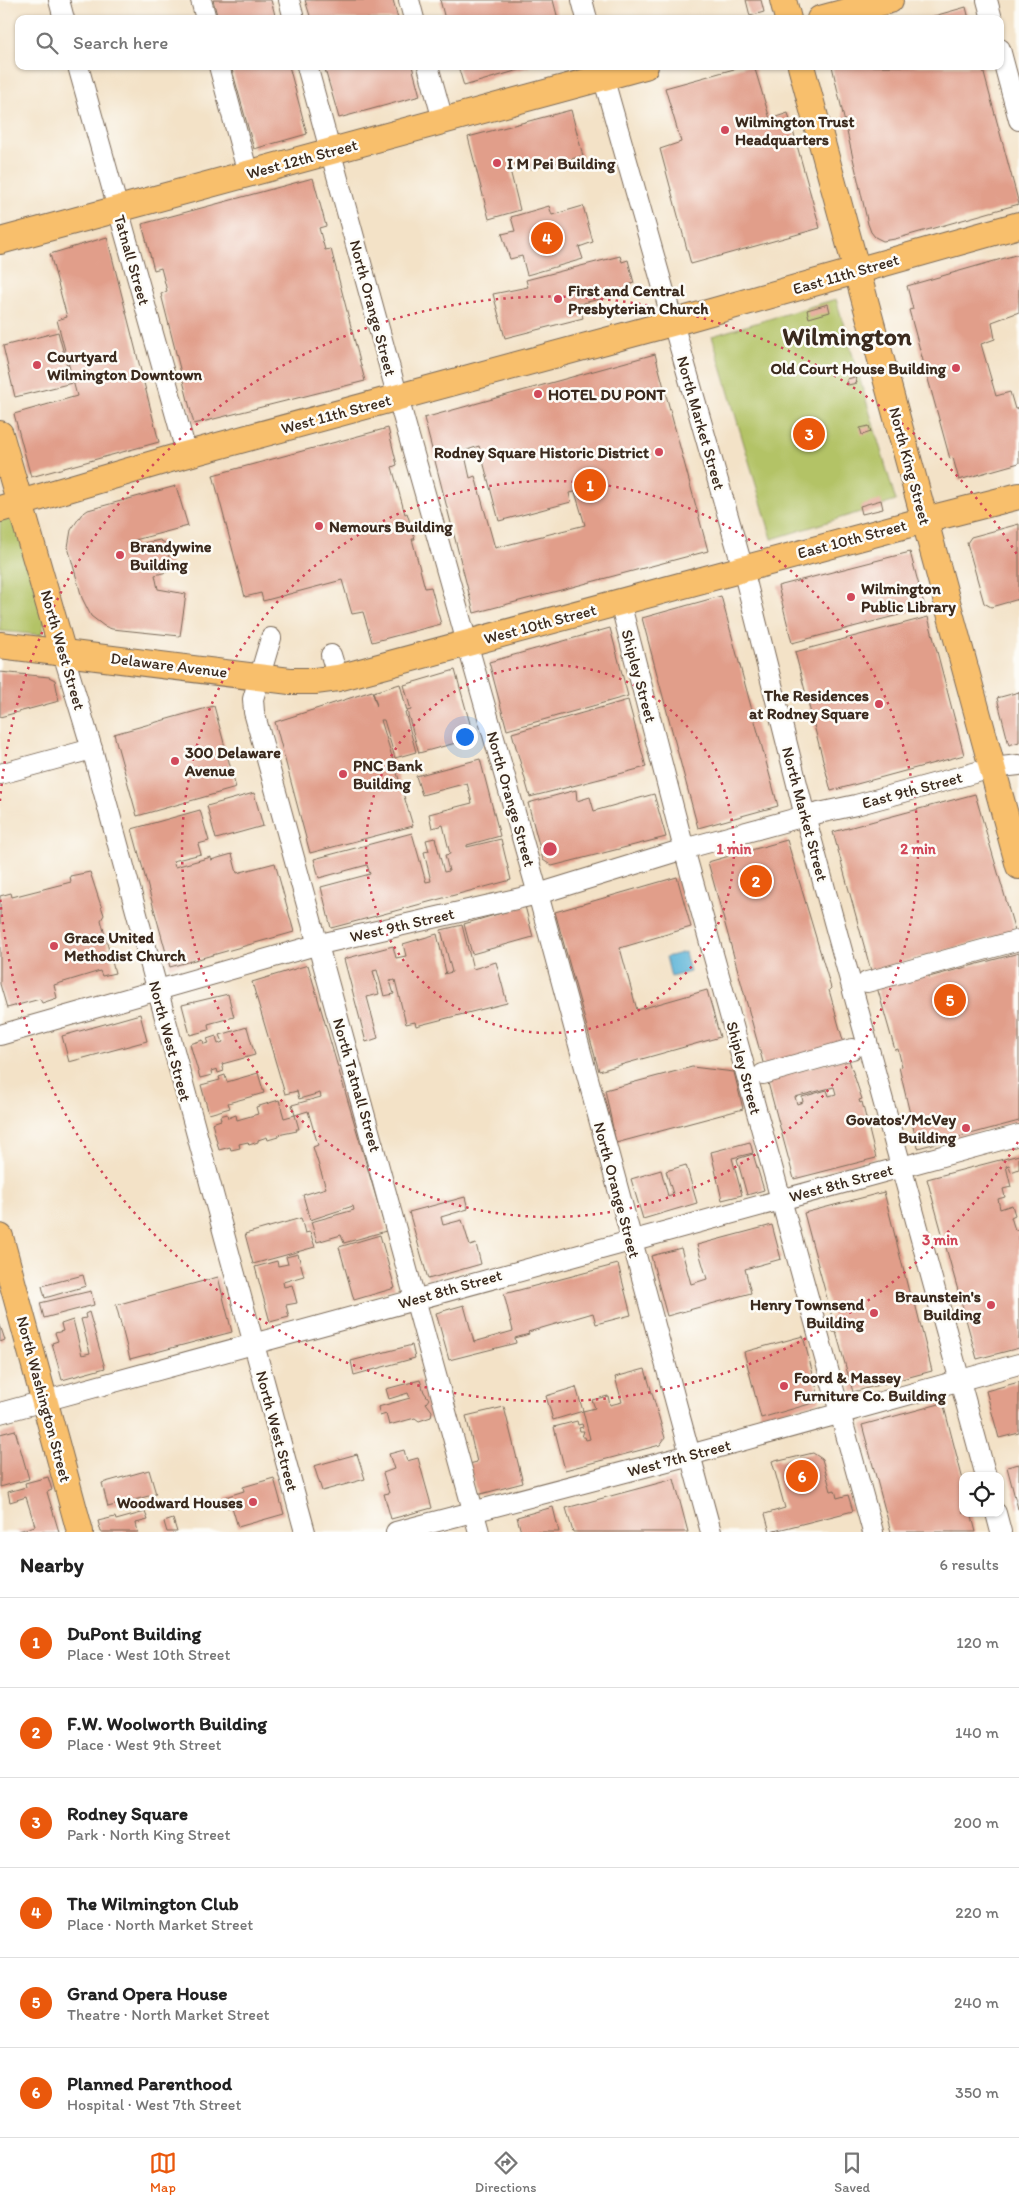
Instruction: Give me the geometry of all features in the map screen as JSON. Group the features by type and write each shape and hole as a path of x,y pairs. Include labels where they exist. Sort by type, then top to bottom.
{"main road":[{"path":"783,0 787,15"},
{"path":"835,15 890,0"},
{"name":"West 12th Street","path":"0,241 331,152 602,72 616,70"},
{"name":"North King Street","path":"802,70 1019,866"},
{"name":"East 11th Street","path":"672,323 1019,225"},
{"name":"West 11th Street","path":"10,506 187,455 672,323"},
{"name":"North West Street","path":"0,434 10,506 63,652"},
{"name":"East 10th Street","path":"743,569 1019,496"},
{"name":"West 10th Street","path":"334,667 468,644 743,569"},
{"name":"Delaware Avenue","path":"0,645 290,681 316,681 334,667"},
{"name":"North Washington Street","path":"0,1237 80,1532"}],"street":[{"path":"59,0 63,15"},
{"path":"201,0 205,15"},
{"path":"289,0 293,15"},
{"path":"408,0 413,15"},
{"path":"582,0 586,15"},
{"path":"987,0 991,15"},
{"path":"1004,64 1019,120"},
{"name":"Tatnall Street","path":"79,70 187,455"},
{"path":"220,70 248,174"},
{"name":"North Orange Street","path":"308,70 398,398 538,894 710,1532"},
{"path":"429,70 443,120"},
{"name":"North Market Street","path":"602,72 743,569 805,816 985,1472"},
{"name":"Shipley Street","path":"620,602 684,850 873,1532"},
{"name":"North Tatnall Street","path":"271,638 253,699 254,712 316,945 350,1056 476,1523"},
{"name":"North West Street","path":"63,652 92,749 156,992 304,1532"},
{"path":"0,774 92,749"},
{"name":"East 9th Street","path":"805,816 856,805 992,768 1019,764"},
{"name":"West 9th Street","path":"0,1034 156,992 316,945 538,894 805,816"},
{"path":"867,982 1019,940"},
{"path":"763,1074 852,1049"},
{"name":"West 8th Street","path":"0,1413 335,1323 630,1239 1019,1136"},
{"name":"West 7th Street","path":"396,1532 476,1523 690,1455 1019,1364"},
{"path":"997,1517 1001,1532"}],"green space":[{"path":"836,299 896,501 772,539 712,336"},
{"path":"0,516 15,520 45,620 41,635 0,631"}],"water":[{"path":"685,952 690,972 671,977 666,957"}],"building":[{"path":"213,0 271,0 275,15 217,15"},
{"path":"305,0 393,0 397,15 310,15"},
{"path":"440,0 553,0 557,15 444,15"},
{"path":"746,0 761,0 764,12 750,15"},
{"path":"966,7 968,15 938,15"},
{"path":"232,70 290,70 307,134 254,149"},
{"path":"325,70 413,70 420,96 339,118"},
{"path":"459,70 519,70 464,86"},
{"path":"730,70 755,70 770,119 788,113 820,228 691,264 660,149 681,142 665,88"},
{"path":"833,70 983,70 1019,204 883,241 875,237 868,224"},
{"name":"I M Pei Building","path":"571,110 583,156 531,169 529,161 509,166 520,210 489,219 468,137"},
{"path":"313,178 326,226 319,228 325,250 331,249 365,381 194,424 161,294 167,291 161,268 154,270 142,224"},
{"path":"549,206 552,215 583,206 593,242 579,247 583,259 527,275 522,256 510,259 502,234 515,231 511,217"},
{"path":"107,237 159,442 31,477 14,414 77,396 57,320 67,317 50,254"},
{"name":"Old Court House Building","path":"1019,254 1019,312 992,322 995,339 981,344 996,396 1010,392 1015,409 1019,408 1019,463 959,480 953,458 950,459 909,310 913,309 907,286"},
{"path":"620,256 622,262 628,260 634,283 628,285 629,292 579,304 583,318 505,338 493,294 528,287 526,280"},
{"path":"828,304 830,312 809,318 807,310"},
{"name":"Courtyard Wilmington Downtown","path":"58,332 72,383 15,397 3,346"},
{"path":"655,354 708,551 474,613 424,418","holes":["479,446 499,521 571,502 569,493 575,492 585,525 495,548 475,476 470,478 464,451"]},
{"path":"855,377 857,383 848,385 847,379"},
{"path":"869,426 871,432 862,435 860,428"},
{"name":"Nemours Building","path":"388,428 397,465 392,467 405,514 407,513 415,539 412,539 425,588 431,587 441,624 372,642 363,612 352,614 342,580 263,601 261,593 245,597 213,475"},
{"name":"Brandywine Building","path":"176,486 188,526 135,540 136,545 160,540 166,544 171,566 167,572 155,575 158,589 186,594 180,636 112,629 104,626 91,616 82,598 68,547 71,530 81,515 88,510"},
{"path":"881,500 883,509 862,514 860,506"},
{"path":"1019,524 1019,599 991,607 984,603 967,543 971,537"},
{"name":"Wilmington Public Library","path":"910,552 925,608 792,643 778,586"},
{"path":"721,596 778,806 698,828 642,618"},
{"name":"The Residences at Rodney Square","path":"928,617 964,755 831,791 795,652"},
{"path":"610,628 628,696 507,730 489,662"},
{"path":"455,670 474,738 419,753 407,711 411,710 404,685"},
{"path":"0,672 49,677 55,680 59,701 0,717"},
{"name":"PNC Bank Building","path":"400,684 407,711 405,712 416,752 395,758 384,720 381,720 413,826 310,853 275,722 372,691 377,706 373,692"},
{"path":"1019,692 1019,742 1009,745 997,698"},
{"path":"628,700 646,767 530,797 512,733"},
{"name":"300 Delaware Avenue","path":"214,706 236,788 137,816 114,734"},
{"path":"480,759 500,836 467,845 467,847 501,839 511,880 331,928 321,887 370,874 367,865 319,878 314,859 412,833 426,882 431,881 424,852 429,851 426,840 435,838 444,872 449,871 445,855 450,854 443,825 432,828 429,814 472,803 467,783 422,795 416,776"},
{"path":"576,790 577,801 590,797 594,811 654,794 666,837 552,866 543,860 528,803"},
{"path":"254,793 263,826 216,839 207,806"},
{"path":"975,794 1015,931 871,971 833,832"},
{"path":"200,810 209,841 198,844 201,854 173,861 175,867 211,857 211,860 232,854 237,873 275,863 294,932 170,967 132,829"},
{"path":"787,840 831,988 829,990 844,1044 764,1066 708,862"},
{"name":"Grace United Methodist Church","path":"90,872 104,915 101,920 115,973 102,976 100,971 54,985 57,998 42,1003 40,999 7,1008 0,984 0,896 11,893 12,897 71,882 70,876"},
{"path":"677,877 691,927 620,948 637,1010 707,990 720,1037 599,1071 555,912"},
{"path":"525,906 533,937 472,954 464,924"},
{"path":"462,925 473,969 496,962 507,1003 416,1026 415,1022 406,1024 395,980 390,981 394,994 384,996 377,970 373,971 379,994 367,997 378,1038 366,1042 344,959 393,946 396,958 406,956 403,944 437,934 446,972 444,974 452,972 441,930"},
{"path":"1019,953 1019,1121 918,1148 899,1067 902,1066 898,1049 895,1050 877,987 928,973 929,977"},
{"path":"308,965 386,1231 344,1243 341,1235 317,1242 311,1222 354,1210 353,1206 310,1220 303,1195 326,1188 313,1147 318,1145 308,1111 295,1115 292,1105 321,1097 320,1093 299,1099 297,1091 285,1094 252,982"},
{"path":"228,994 234,1017 208,1024 209,1030 190,1035 182,1005"},
{"path":"140,1014 147,1041 69,1062 62,1036"},
{"path":"247,1027 255,1055 222,1064 224,1071 218,1073 217,1069 211,1071 212,1075 200,1078 190,1044 203,1040 204,1044 209,1043 207,1039 216,1036 218,1044 223,1042 220,1035"},
{"path":"848,1057 862,1099 859,1100 860,1103 862,1102 876,1158 794,1179 767,1079","holes":["834,1087 836,1094 829,1096 827,1090 802,1097 803,1102 797,1104 795,1097"]},
{"path":"692,1067 734,1072 743,1109 616,1143 605,1090"},
{"path":"258,1073 264,1093 228,1103 230,1108 209,1114 201,1085 220,1080 219,1077 225,1075 227,1082"},
{"path":"279,1100 284,1118 295,1115 299,1129 296,1129 297,1131 278,1135 278,1137 268,1140 267,1137 249,1145 248,1142 239,1144 240,1148 231,1150 230,1147 219,1150 212,1123 221,1120 220,1116 227,1114 228,1118 236,1115 237,1120 258,1114 256,1107"},
{"path":"750,1142 753,1153 732,1158 742,1195 722,1200 711,1152"},
{"path":"753,1154 764,1190 747,1195 737,1159"},
{"path":"1019,1155 1019,1169 1011,1172 1009,1165 1006,1166 1011,1187 1003,1189 1005,1197 998,1199 1000,1209 1012,1205 1015,1215 1011,1217 1015,1230 1019,1229 1019,1348 977,1359 927,1179"},
{"path":"686,1165 697,1203 643,1219 631,1179 661,1170 668,1196 673,1194 666,1171"},
{"path":"884,1192 910,1296 913,1295 932,1371 853,1392 836,1332 833,1332 829,1317 832,1317 804,1213"},
{"path":"465,1197 468,1209 441,1217 443,1225 462,1220 470,1246 476,1244 481,1264 428,1279 409,1212"},
{"path":"301,1218 305,1233 310,1232 315,1247 253,1264 245,1234"},
{"path":"772,1225 781,1259 745,1269 751,1293 667,1316 651,1256 681,1248 691,1284 707,1279 697,1245"},
{"path":"380,1235 395,1288 354,1300 339,1247"},
{"path":"298,1254 304,1276 283,1282 284,1287 292,1285 297,1303 286,1305 289,1317 270,1322 255,1267 277,1261 278,1266 288,1264 286,1257"},
{"path":"618,1264 631,1315 596,1324 593,1313 528,1332 529,1334 515,1338 516,1343 449,1360 436,1313 464,1305 474,1342 513,1331 504,1294"},
{"path":"83,1275 86,1286 45,1298 42,1286"},
{"path":"218,1277 232,1332 130,1359 116,1305"},
{"path":"91,1291 94,1305 44,1318 40,1303"},
{"path":"89,1312 105,1368 62,1380 52,1343 58,1341 55,1333 63,1331 61,1324 73,1320 82,1355 90,1353 81,1319 86,1318 85,1314"},
{"path":"0,1325 5,1340 0,1342"},
{"name":"Foord & Massey Furniture Co. Building","path":"803,1336 820,1401 761,1418 744,1352"},
{"path":"412,1345 415,1358 354,1375 351,1361"},
{"path":"645,1369 665,1438 660,1445 565,1470 554,1427 577,1421 578,1425 582,1424 583,1427 579,1428 580,1431 584,1431 582,1437 585,1437 586,1440 590,1439 583,1411 595,1408 592,1400 608,1396 610,1405 622,1402 615,1377"},
{"path":"420,1380 424,1392 429,1399 426,1403 432,1411 431,1417 419,1421 415,1418 389,1425 386,1414 380,1416 378,1407 410,1398 408,1393 389,1399 386,1389"},
{"path":"1019,1382 1019,1433 999,1438 986,1391"},
{"path":"576,1387 583,1411 553,1420 546,1396"},
{"path":"943,1403 961,1472 959,1472 959,1517 972,1517 976,1532 891,1532 862,1425"},
{"path":"504,1407 523,1483 477,1495 469,1464 477,1462 466,1416"},
{"path":"15,1430 29,1479 0,1487 0,1434"},
{"path":"404,1450 407,1461 418,1458 432,1508 391,1519 384,1494 389,1493 383,1473 394,1469 389,1454"},
{"path":"813,1453 822,1459 831,1491 835,1490 837,1498 848,1495 853,1511 770,1532 765,1514 785,1508 772,1461"},
{"path":"357,1454 365,1479 322,1491 314,1466"},
{"path":"1019,1464 1019,1509 1018,1509 1007,1467"},
{"path":"149,1470 156,1494 108,1507 102,1483"},
{"path":"48,1477 52,1490 47,1492 59,1532 15,1532 35,1526 26,1497 10,1502 8,1492 26,1487 25,1483"},
{"name":"Woodward Houses","path":"274,1478 284,1514 238,1527 232,1507 228,1508 225,1497 244,1491 243,1487"},
{"path":"674,1479 688,1532 573,1532 566,1508"},
{"path":"553,1507 559,1532 521,1532 517,1517"},
{"path":"145,1512 148,1520 136,1523 138,1532 101,1532 98,1521 115,1517 116,1520"},
{"path":"173,1519 177,1532 167,1532 164,1522"}],"place":[{"name":"Wilmington Trust Headquarters","path":"725,130"},
{"name":"I M Pei Building","path":"497,163"},
{"name":"The Wilmington Club","path":"547,238"},
{"name":"First and Central Presbyterian Church","path":"558,299"},
{"name":"Courtyard Wilmington Downtown","path":"37,365"},
{"name":"Old Court House Building","path":"956,368"},
{"name":"HOTEL DU PONT","path":"538,394"},
{"name":"Rodney Square","path":"809,434"},
{"name":"Rodney Square Historic District","path":"659,452"},
{"name":"DuPont Building","path":"590,485"},
{"name":"Nemours Building","path":"319,526"},
{"name":"Brandywine Building","path":"120,555"},
{"name":"Wilmington Public Library","path":"851,597"},
{"name":"The Residences at Rodney Square","path":"879,704"},
{"name":"300 Delaware Avenue","path":"175,761"},
{"name":"PNC Bank Building","path":"343,774"},
{"name":"F.W. Woolworth Building","path":"756,881"},
{"name":"Grace United Methodist Church","path":"54,946"},
{"name":"Grand Opera House","path":"950,1000"},
{"name":"Govatos'/McVey Building","path":"966,1128"},
{"name":"Braunstein's Building","path":"991,1305"},
{"name":"Henry Townsend Building","path":"874,1313"},
{"name":"Foord & Massey Furniture Co. Building","path":"784,1386"},
{"name":"Planned Parenthood","path":"802,1476"},
{"name":"Woodward Houses","path":"253,1502"}],"district":[{"name":"Wilmington","path":"847,336"}]}
